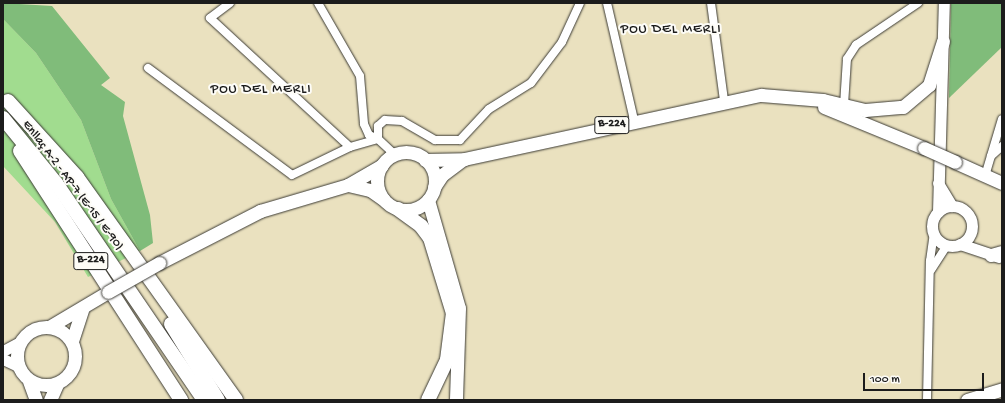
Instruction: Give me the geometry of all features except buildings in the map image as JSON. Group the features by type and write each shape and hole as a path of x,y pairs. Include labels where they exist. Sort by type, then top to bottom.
{"highway":[{"name":"Enllaç A-2 - AP-7 (E-15 / E-90)","path":"5,98 150,290 218,400"},
{"path":"5,98 76,177 236,400"},
{"name":"Enllaç A-2 - AP-7 (E-15 / E-90)","path":"3,118 65,196 204,400"},
{"name":"B-224","path":"3,121 55,209 182,400"},
{"path":"398,209 421,226 430,238 453,313 447,360 428,400"}],"main road":[{"path":"944,3 941,146 938,183 938,212 933,222 934,234 947,245 960,244 994,254"},
{"path":"801,98 885,110 910,103 929,85 944,41"},
{"name":"B-224","path":"3,351 20,342 31,331 49,327 159,263 260,212 348,185 382,165 395,155 412,153 426,160 464,159 724,100 773,95 801,98 924,148 992,179"},
{"name":"B-224","path":"428,200 442,175 464,159"},
{"path":"426,160 433,173 434,187"},
{"path":"382,165 377,181 383,199"},
{"path":"992,179 1002,192"},
{"path":"938,183 952,206 968,214 971,231 994,254"},
{"name":"B-224","path":"348,185 370,190 398,209"},
{"path":"398,209 414,209 428,200 459,308 456,400"},
{"path":"938,212 952,206"},
{"path":"960,244 971,231"},
{"path":"72,342 83,306"},
{"path":"49,327 66,334 76,351 72,371 57,384 50,400"},
{"path":"18,366 20,342"},
{"path":"3,359 18,366 29,381 36,400"},
{"path":"29,381 48,386 57,384"},
{"path":"967,400 1002,389"}],"street":[{"path":"230,3 210,18 350,147"},
{"path":"318,3 360,76 364,124 368,135 378,139 395,155"},
{"path":"378,139 378,126 385,120 402,121 435,140 460,140 490,109 531,83 562,42 580,3"},
{"path":"608,3 634,120"},
{"path":"711,3 724,100"},
{"path":"844,105 847,59 856,45 918,3"},
{"path":"148,68 292,175 350,147 378,139"},
{"path":"992,179 992,156 1002,119"},
{"path":"992,156 1002,146"},
{"path":"927,400 931,271 934,234"},
{"path":"931,271 947,245"}],"green space":[{"path":"3,3 52,6 110,78 101,85 125,102 123,116 150,215 153,243 140,251 111,199 81,120 36,53 3,19"},
{"path":"951,3 1002,3 1002,47 949,98"},
{"path":"3,19 36,53 81,120 111,199 140,251 88,277 55,222 3,166"}],"district":[{"name":"POU DEL MERLI","path":"671,30"},
{"name":"POU DEL MERLI","path":"261,90"}]}
